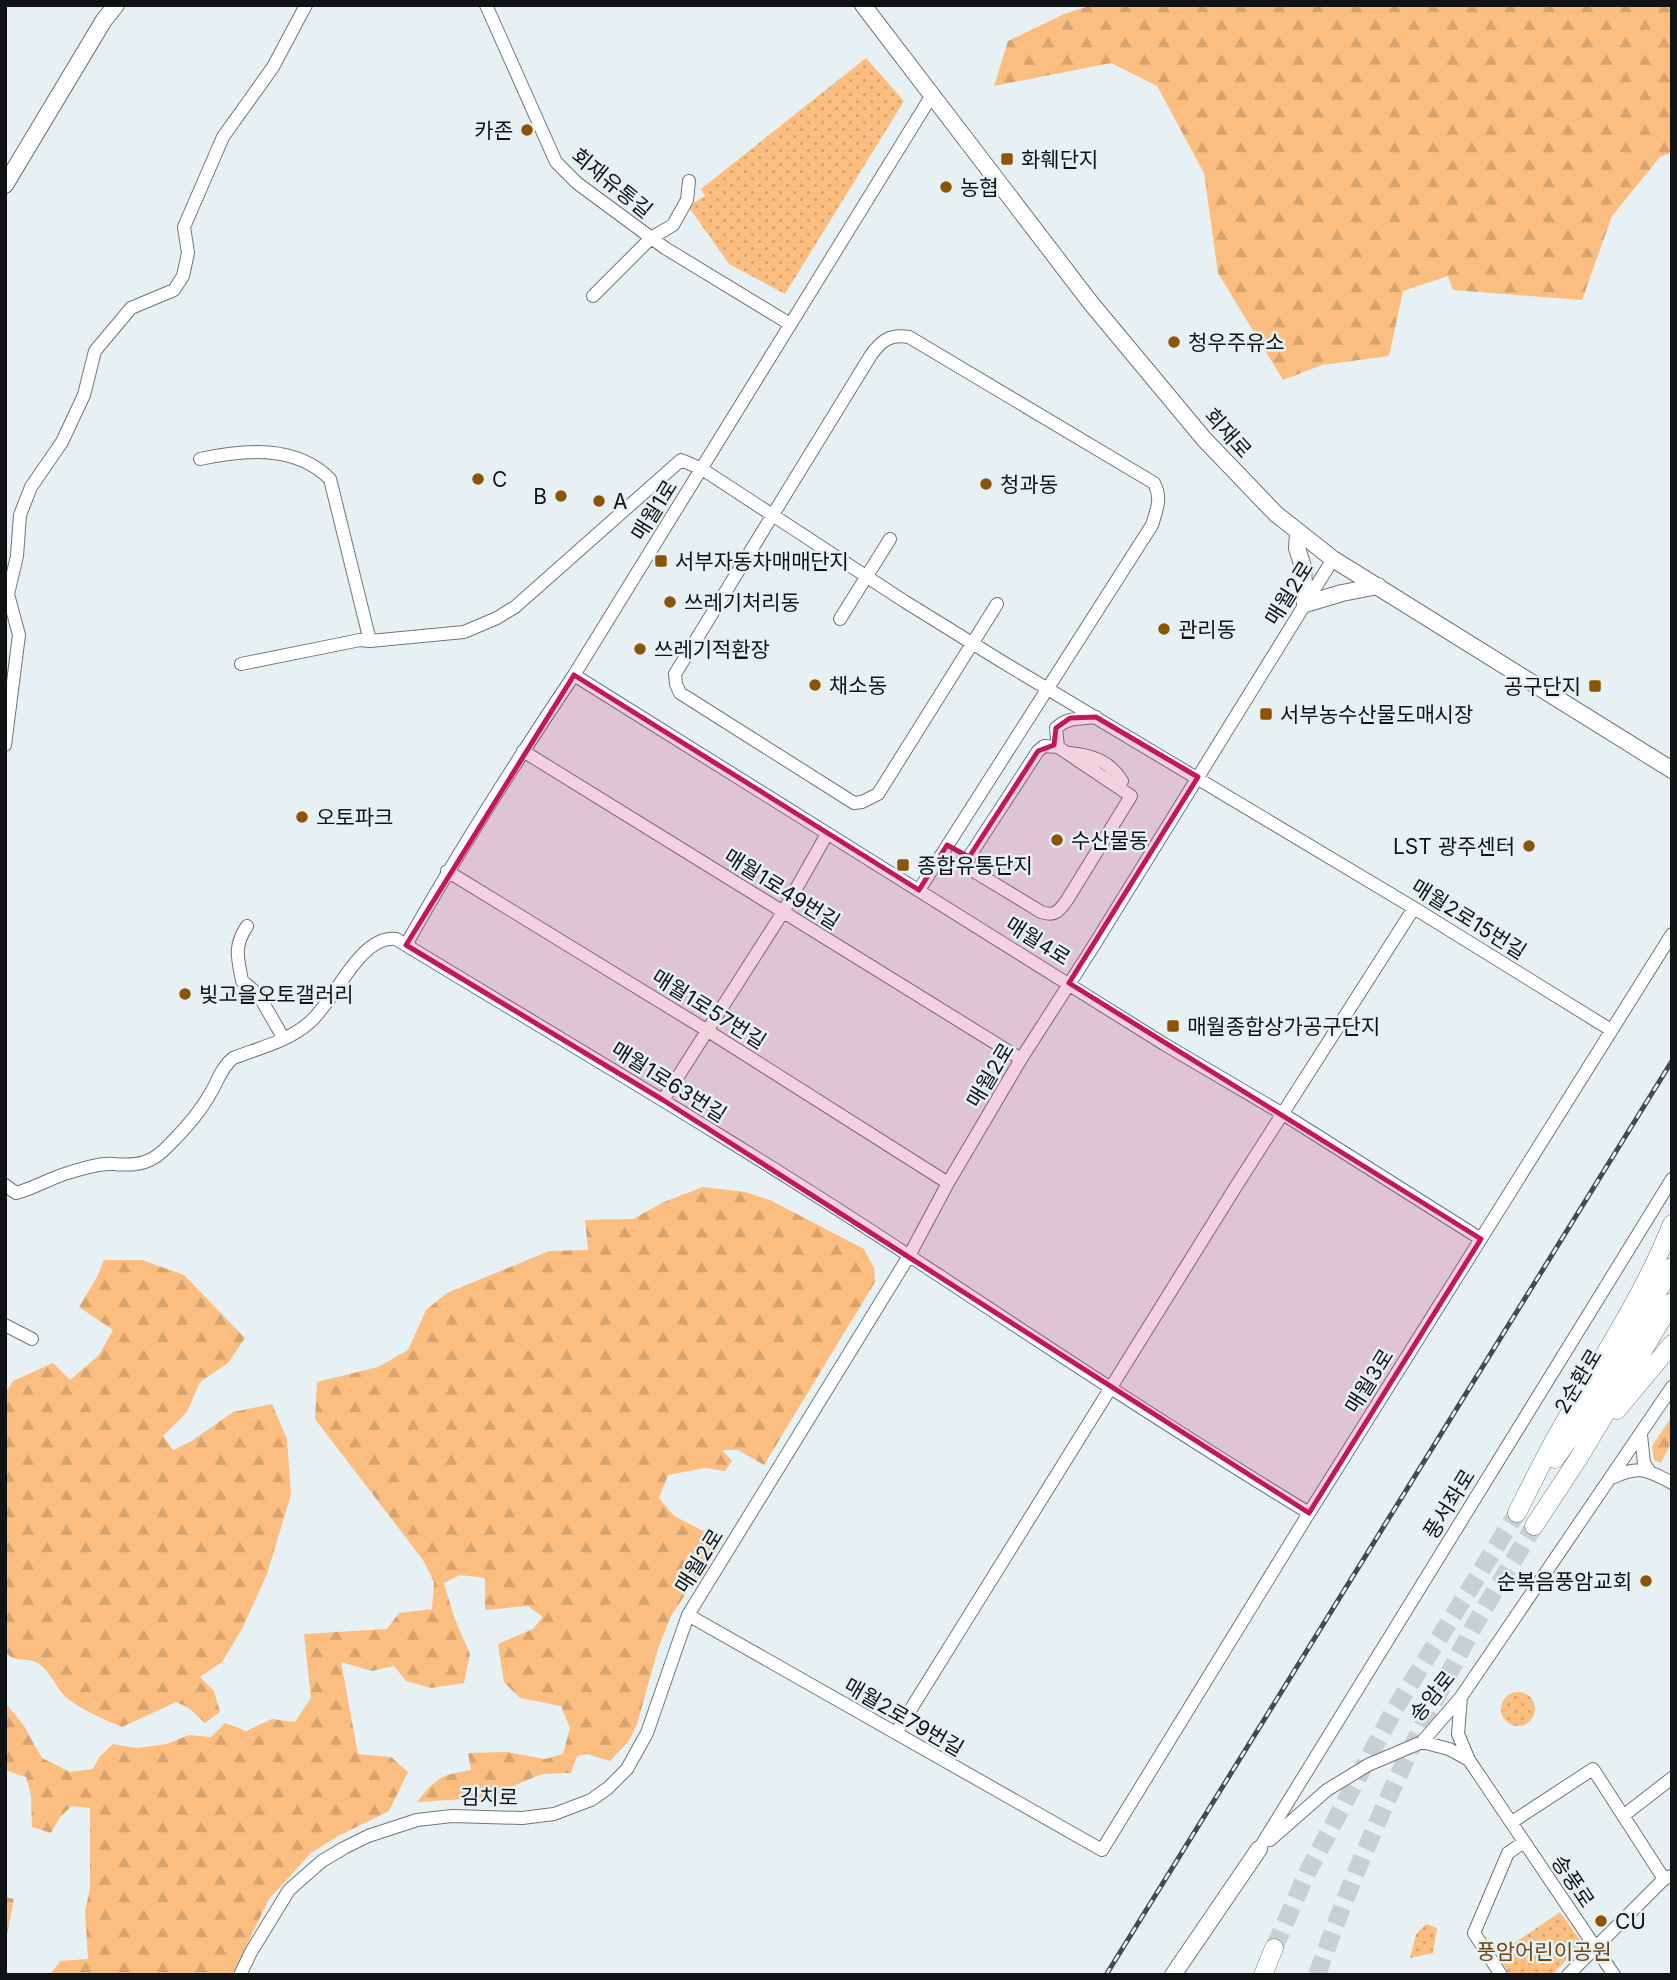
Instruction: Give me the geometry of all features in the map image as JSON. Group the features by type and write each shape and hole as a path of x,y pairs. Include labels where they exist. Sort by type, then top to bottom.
{"highway":[{"name":"2순환로","path":"1672,1224 1661,1251 1625,1319 1562,1426 1517,1513 1580,1424 1672,1267"},
{"name":"2순환로","path":"1534,1526 1580,1456 1672,1302"},
{"path":"1580,1456 1672,1344"},
{"path":"1263,1975 1274,1948"}],"main road":[{"path":"5,185 89,43 116,5"},
{"name":"회재로","path":"863,5 1090,302 1203,439 1257,496 1298,533 1333,559 1672,770"},
{"path":"1298,533 1297,548 1303,567 1305,604 1378,586"},
{"name":"송암로","path":"1173,1975 1259,1849"}],"street":[{"path":"5,745 19,635 8,594 17,556 20,515 31,488 62,442 84,395 96,351 131,307 174,290 183,276 188,253 184,227 223,137 273,67 306,5"},
{"name":"회재유통길","path":"486,5 549,150 562,168 577,183 651,238 790,324"},
{"name":"매월1로","path":"406,945 447,871 574,675 932,95"},
{"path":"593,296 651,238 673,225 687,200 689,181"},
{"path":"919,890 1152,525 1159,502 1154,483 909,337 888,337 881,341 871,355 675,674 680,693 854,803 862,802 878,794 996,604"},
{"path":"200,459 249,451 271,452 320,468 330,479 370,641"},
{"path":"241,664 360,640 464,632 515,607 681,460 702,469"},
{"name":"매월2로15번길","path":"702,469 1046,689 1198,777 1611,1030"},
{"path":"840,619 890,538"},
{"name":"매월2로","path":"688,1615 909,1256 948,1183 1021,1059 1333,559"},
{"name":"매월4로","path":"574,675 1481,1239"},
{"path":"1096,717 1070,718 1056,728 1061,750 1131,796 1057,913 1041,912 972,870 968,864 969,857 1038,751 1044,746 1061,750 1092,755 1116,772 1122,781"},
{"name":"매월1로49번길","path":"523,751 1021,1059"},
{"path":"663,1100 783,912 827,834"},
{"path":"947,845 969,857"},
{"name":"매월1로57번길","path":"447,871 708,1031 948,1183"},
{"path":"896,1733 1414,908"},
{"path":"247,926 237,948 242,981 258,994 284,1039"},
{"name":"매월3로","path":"1102,1850 1309,1513 1672,934"},
{"path":"11,1189 93,1166 133,1166 148,1161 168,1147 186,1127 210,1095 227,1063 233,1058 284,1039 312,1021 363,954 382,939 396,939 406,945"},
{"name":"매월1로63번길","path":"406,945 663,1100 1309,1513"},
{"name":"풍서좌로","path":"1259,1849 1672,1179"},
{"path":"5,1325 32,1339"},
{"name":"송암로","path":"1259,1849 1327,1790 1368,1765 1422,1742 1461,1697 1672,1387"},
{"path":"1641,1433 1644,1463 1649,1471"},
{"path":"1610,1479 1628,1471 1649,1471 1672,1483"},
{"name":"매월2로79번길","path":"688,1615 1102,1850"},
{"name":"김치로","path":"240,1975 257,1940 289,1890 322,1861 344,1848 368,1836 417,1820 452,1816 522,1818 554,1814 572,1809 608,1788 627,1769 647,1733 688,1615"},
{"path":"1461,1697 1458,1734 1469,1760"},
{"path":"1422,1742 1449,1749 1469,1760"},
{"name":"송풍로","path":"1469,1760 1614,1975"},
{"path":"1512,1822 1593,1769 1623,1816 1668,1877 1569,1975"},
{"path":"1623,1816 1672,1778"},
{"path":"1502,1975 1475,1933 1508,1853 1524,1842"}],"highlighted area":[{"path":"574,675 919,890 947,845 969,857 1038,751 1054,745 1056,728 1070,718 1096,717 1198,777 1069,983 1481,1239 1309,1513 663,1100 406,945"}],"green space":[{"path":"1093,5 1672,5 1672,152 1660,157 1612,216 1582,300 1453,290 1448,276 1403,291 1389,356 1322,365 1283,380 1218,273 1204,173 1157,86 1111,63 994,86 1008,41 1064,14"},
{"path":"866,58 904,101 785,294 729,264 688,206 705,196 701,189"},
{"path":"703,1187 745,1192 770,1200 864,1249 874,1268 875,1282 764,1465 738,1450 722,1450 732,1461 725,1471 705,1468 668,1475 659,1498 674,1516 721,1540 671,1616 658,1649 637,1724 629,1741 610,1761 587,1754 577,1756 571,1773 542,1774 513,1786 498,1797 417,1802 440,1778 471,1770 468,1753 507,1752 545,1759 563,1754 570,1728 561,1706 520,1698 504,1682 498,1644 533,1629 543,1617 528,1606 485,1610 485,1578 460,1575 444,1583 454,1617 470,1654 464,1683 431,1688 406,1681 394,1666 372,1671 341,1662 358,1754 391,1757 408,1772 389,1811 338,1836 311,1853 269,1899 232,1975 50,1975 60,1961 88,1959 85,1911 90,1889 90,1808 72,1806 60,1817 51,1833 32,1827 31,1795 26,1777 5,1770 5,1706 9,1707 24,1726 42,1758 70,1772 93,1769 100,1756 113,1744 136,1748 167,1744 189,1735 211,1737 225,1723 246,1731 272,1719 295,1722 311,1698 304,1634 387,1629 399,1613 432,1609 434,1582 423,1560 315,1419 317,1382 378,1367 408,1350 426,1310 447,1293 549,1251 588,1250 585,1220 633,1219 664,1202"},
{"path":"104,1260 142,1260 184,1275 245,1338 228,1363 200,1382 187,1412 163,1436 173,1450 190,1442 233,1412 272,1404 287,1439 291,1495 267,1574 242,1629 222,1662 200,1677 214,1691 220,1712 205,1723 189,1708 176,1702 122,1727 68,1699 40,1665 13,1658 5,1652 5,1394 13,1381 53,1363 70,1380 99,1355 113,1330 79,1307"},
{"path":"1672,1416 1672,1441 1661,1463 1654,1460 1652,1446"},
{"path":"1518,1692 1530,1697 1535,1709 1530,1721 1518,1726 1506,1721 1501,1709 1506,1697"},
{"path":"5,1897 14,1899 5,1944"},
{"name":"풍암어린이공원","path":"1560,1912 1580,1940 1580,1946 1552,1975 1510,1975 1497,1955"},
{"path":"1426,1924 1437,1928 1433,1953 1410,1958 1416,1934"}],"tunnel":[{"path":"1274,1948 1307,1873 1393,1712 1517,1513"},
{"path":"1317,1975 1366,1848 1423,1725 1472,1630 1534,1526"}],"railway":[{"path":"1106,1975 1672,1061"}],"place":[{"name":"카존","path":"527,130"},
{"name":"화훼단지","path":"1007,159"},
{"name":"농협","path":"946,187"},
{"name":"청우주유소","path":"1174,342"},
{"name":"C","path":"478,479"},
{"name":"청과동","path":"986,484"},
{"name":"B","path":"561,496"},
{"name":"A","path":"599,501"},
{"name":"서부자동차매매단지","path":"661,561"},
{"name":"쓰레기처리동","path":"670,602"},
{"name":"관리동","path":"1164,629"},
{"name":"쓰레기적환장","path":"640,649"},
{"name":"채소동","path":"815,685"},
{"name":"공구단지","path":"1595,686"},
{"name":"서부농수산물도매시장","path":"1266,714"},
{"name":"오토파크","path":"302,817"},
{"name":"수산물동","path":"1057,840"},
{"name":"LST 광주센터","path":"1529,846"},
{"name":"종합유통단지","path":"903,865"},
{"name":"빛고을오토갤러리","path":"185,994"},
{"name":"매월종합상가공구단지","path":"1173,1026"},
{"name":"순복음풍암교회","path":"1646,1581"},
{"name":"CU","path":"1601,1921"}]}
